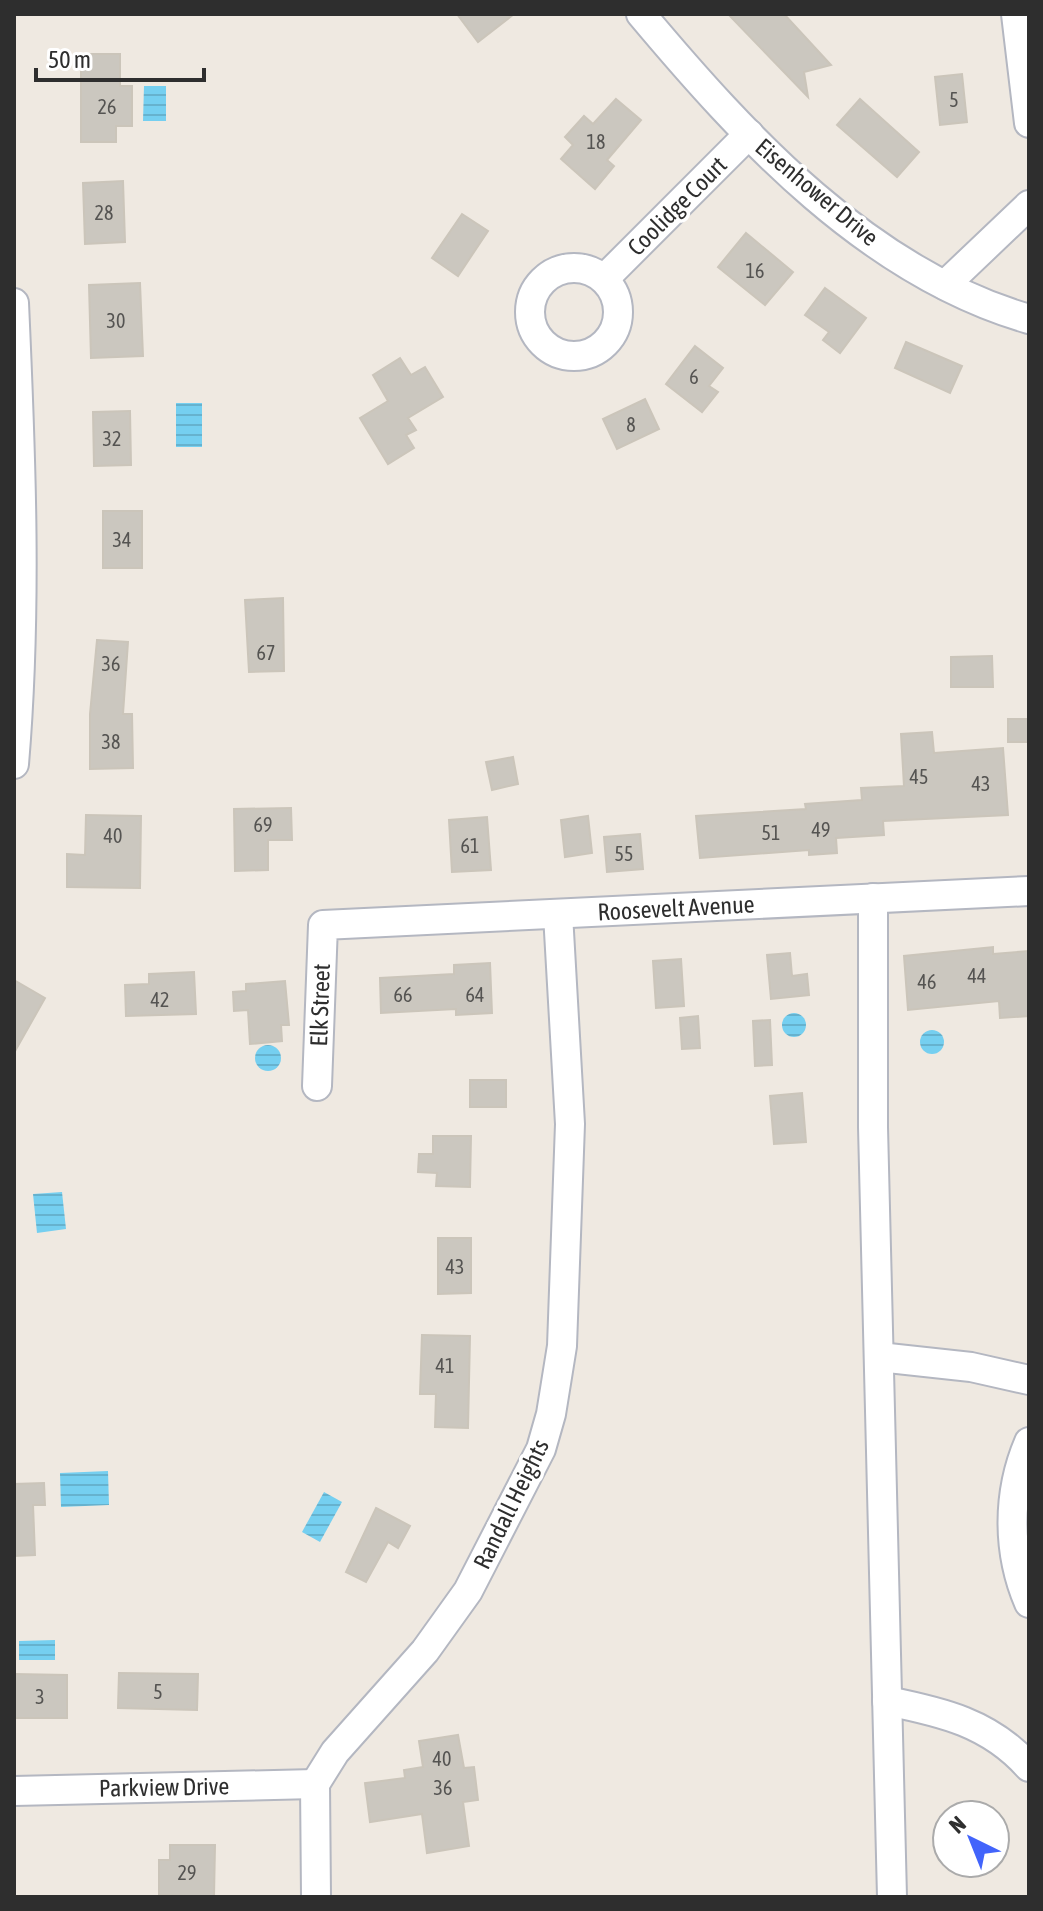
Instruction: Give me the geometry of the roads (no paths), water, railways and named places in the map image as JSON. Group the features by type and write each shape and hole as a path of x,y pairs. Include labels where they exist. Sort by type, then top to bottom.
{"street":[{"name":"Eisenhower Drive","path":"641,14 749,134 834,211 889,253 945,285 975,301 1029,319"},
{"path":"1016,14 1029,123"},
{"name":"Coolidge Court","path":"605,278 749,134"},
{"path":"945,285 1029,205"},
{"path":"14,303 24,510 22,636 14,764"},
{"name":"Roosevelt Avenue","path":"323,925 1029,891"},
{"path":"873,898 873,1127 892,1897"},
{"name":"Randall Heights","path":"315,1784 335,1752 425,1651 468,1591 541,1449 551,1414 562,1346 570,1124 558,914"},
{"name":"Elk Street","path":"317,1086 323,925"},
{"path":"879,1357 971,1367 1029,1380"},
{"path":"1029,1442 1012,1499 1014,1550 1029,1603"},
{"path":"887,1701 942,1712 969,1722 996,1736 1029,1767"},
{"path":"315,1784 316,1897"},
{"name":"Parkview Drive","path":"14,1791 315,1784"}],"water":[{"path":"144,86 166,86 166,121 143,121"},
{"path":"176,403 202,403 202,447 176,447"},
{"path":"794,1013 803,1016 806,1025 803,1034 794,1037 785,1034 782,1025 785,1016"},
{"path":"932,1030 941,1033 944,1042 941,1051 932,1054 923,1051 920,1042 923,1033"},
{"path":"268,1045 277,1049 281,1058 277,1067 268,1071 259,1067 255,1058 259,1049"},
{"path":"62,1192 66,1229 37,1233 33,1194"},
{"path":"108,1471 109,1505 61,1507 60,1473"},
{"path":"324,1492 342,1502 320,1542 302,1532"},
{"path":"55,1640 55,1660 19,1660 19,1641"}]}
